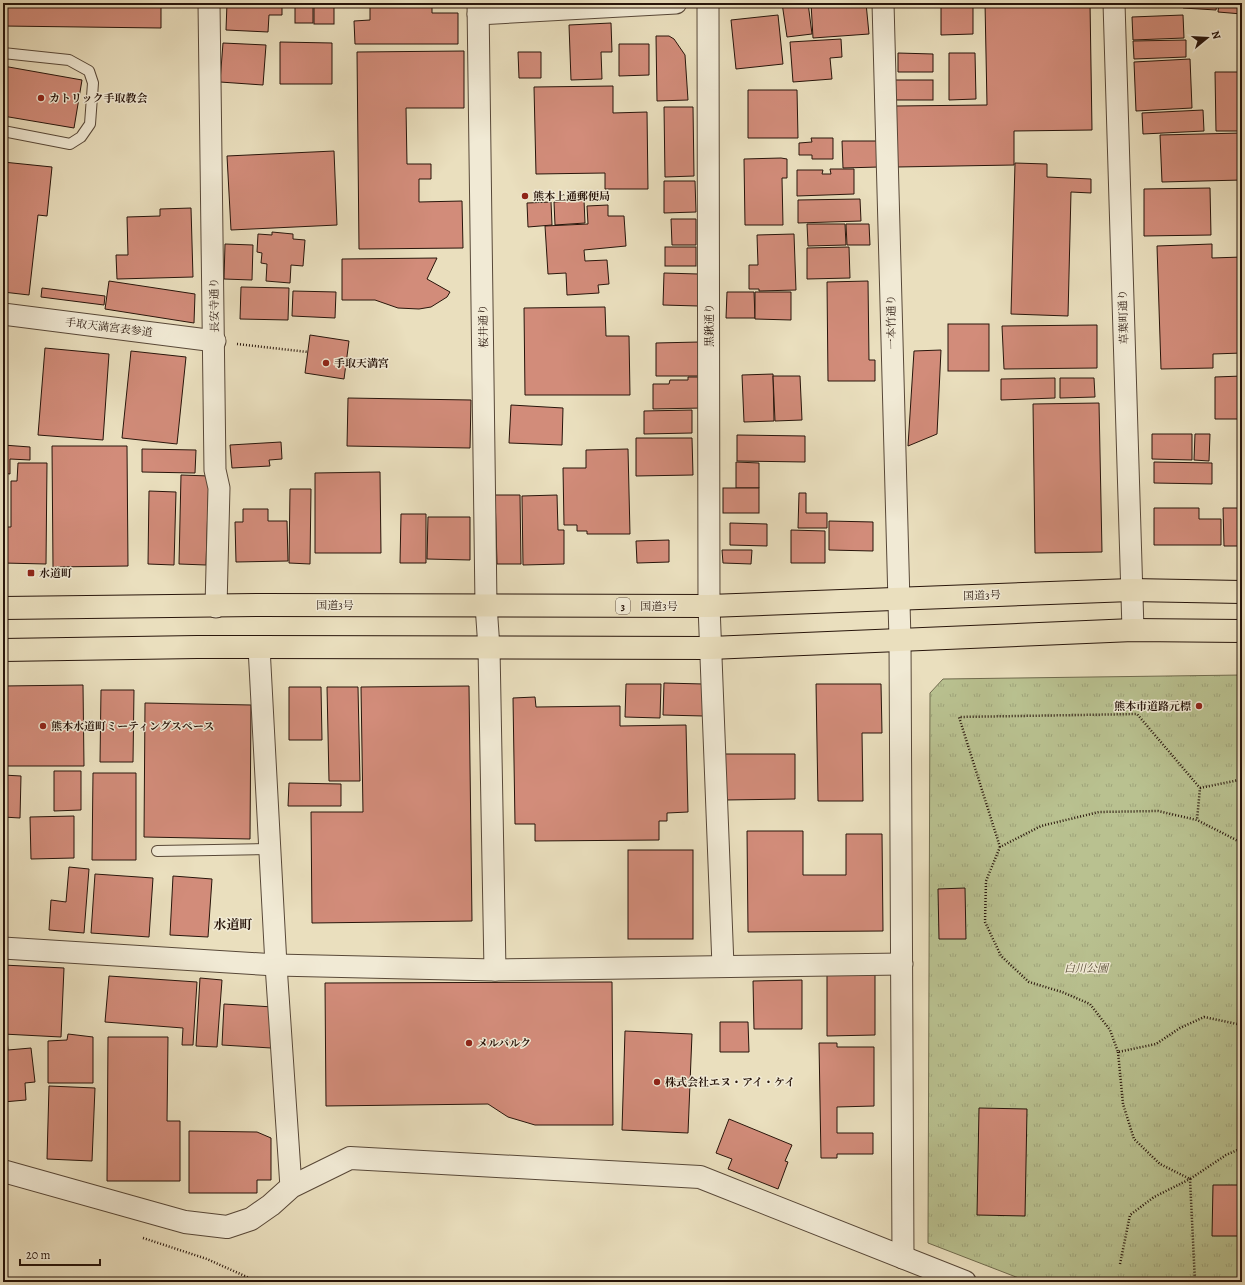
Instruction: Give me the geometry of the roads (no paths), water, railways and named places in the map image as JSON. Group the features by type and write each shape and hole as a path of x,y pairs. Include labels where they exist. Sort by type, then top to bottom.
{"highway":[{"name":"国道3号","path":"3,608 259,605 709,606 1131,590 1242,592"},
{"path":"3,650 259,647 710,648 1133,630 1242,631"}],"street":[{"name":"長安寺通り","path":"209,3 215,341 215,470 219,488 216,606"},
{"path":"478,8 676,3"},
{"name":"黒鍬通り","path":"708,3 709,606 723,966"},
{"name":"一本竹通り","path":"883,3 900,640 903,1258"},
{"name":"草葉町通り","path":"1114,3 1133,630"},
{"name":"桜井通り","path":"478,8 486,605 489,648 495,970"},
{"name":"手取天満宮表参道","path":"3,314 215,341"},
{"path":"259,647 276,965 291,1187"},
{"path":"3,948 276,965 495,970 902,964"},
{"path":"3,1171 185,1222 227,1227 251,1219 272,1205 291,1187 350,1158 700,1176 965,1282"}],"lane":[{"path":"3,53 69,60 89,71 93,83 90,124 81,138 70,144 3,131"},
{"path":"157,851 270,849"}],"place":[{"name":"カトリック手取教会","path":"41,98"},
{"name":"熊本上通郵便局","path":"525,196"},
{"name":"手取天満宮","path":"326,363"},
{"name":"水道町","path":"31,573"},
{"name":"熊本市道路元標","path":"1199,706"},
{"name":"熊本水道町ミーティングスペース","path":"43,726"},
{"name":"メルパルク","path":"469,1043"},
{"name":"株式会社エヌ・アイ・ケイ","path":"657,1082"}],"district":[{"name":"水道町","path":"233,924"}],"park label":[{"name":"白川公園","path":"1086,968"}]}
